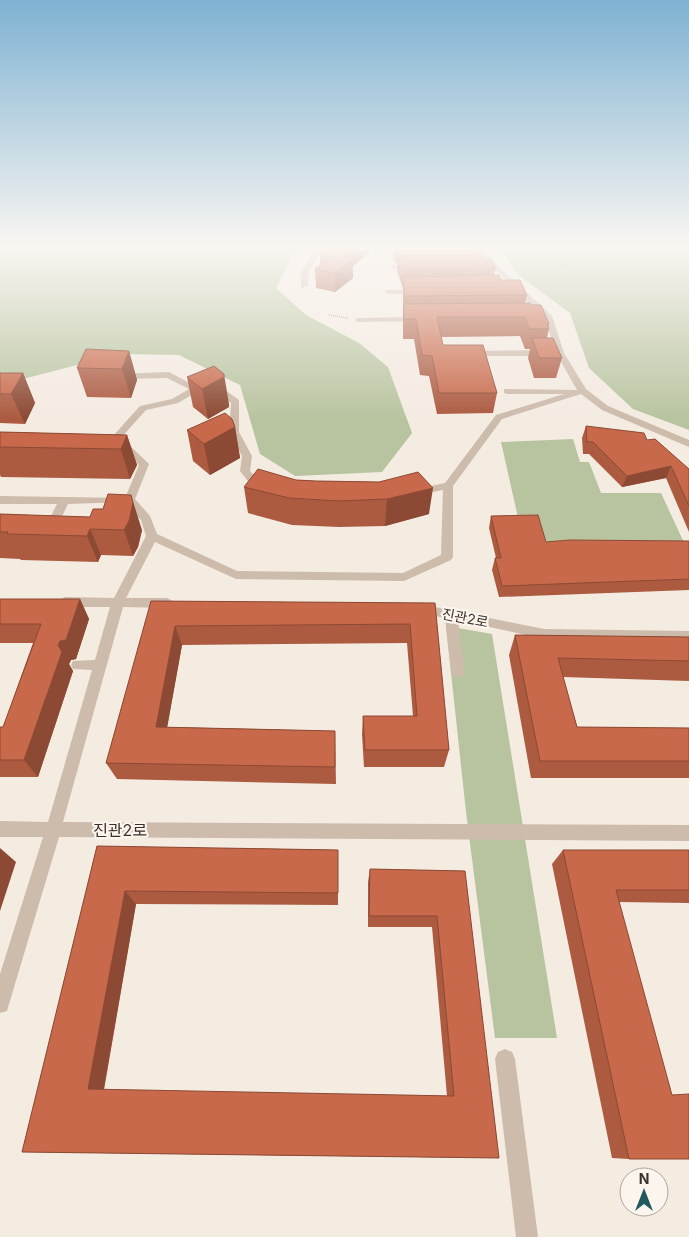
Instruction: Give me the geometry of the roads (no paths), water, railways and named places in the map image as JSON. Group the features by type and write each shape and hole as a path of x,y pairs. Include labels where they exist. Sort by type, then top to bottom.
{"street":[{"path":"534,304 549,318 560,353 582,391 605,408 689,444"},
{"path":"540,318 549,318"},
{"path":"358,320 425,319"},
{"path":"464,354 560,353"},
{"path":"118,376 170,374 195,389 222,392 236,402 234,432 247,456 245,471 258,487 273,492"},
{"path":"129,500 144,464 112,437 143,408 175,401 195,389"},
{"path":"507,391 582,391"},
{"path":"0,500 129,500 146,519 152,536 236,575 404,577 447,557 448,486 499,417 582,391"},
{"path":"403,495 448,486"},
{"path":"34,528 51,528 64,500"},
{"path":"0,1004 53,830 118,602 152,536"},
{"path":"49,602 177,603"},
{"name":"진관2로","path":"408,608 451,614 544,634 689,636"},
{"path":"451,614 458,672"},
{"path":"78,665 99,665"},
{"name":"진관2로","path":"0,829 689,833"},
{"path":"505,1059 527,1237"}]}
